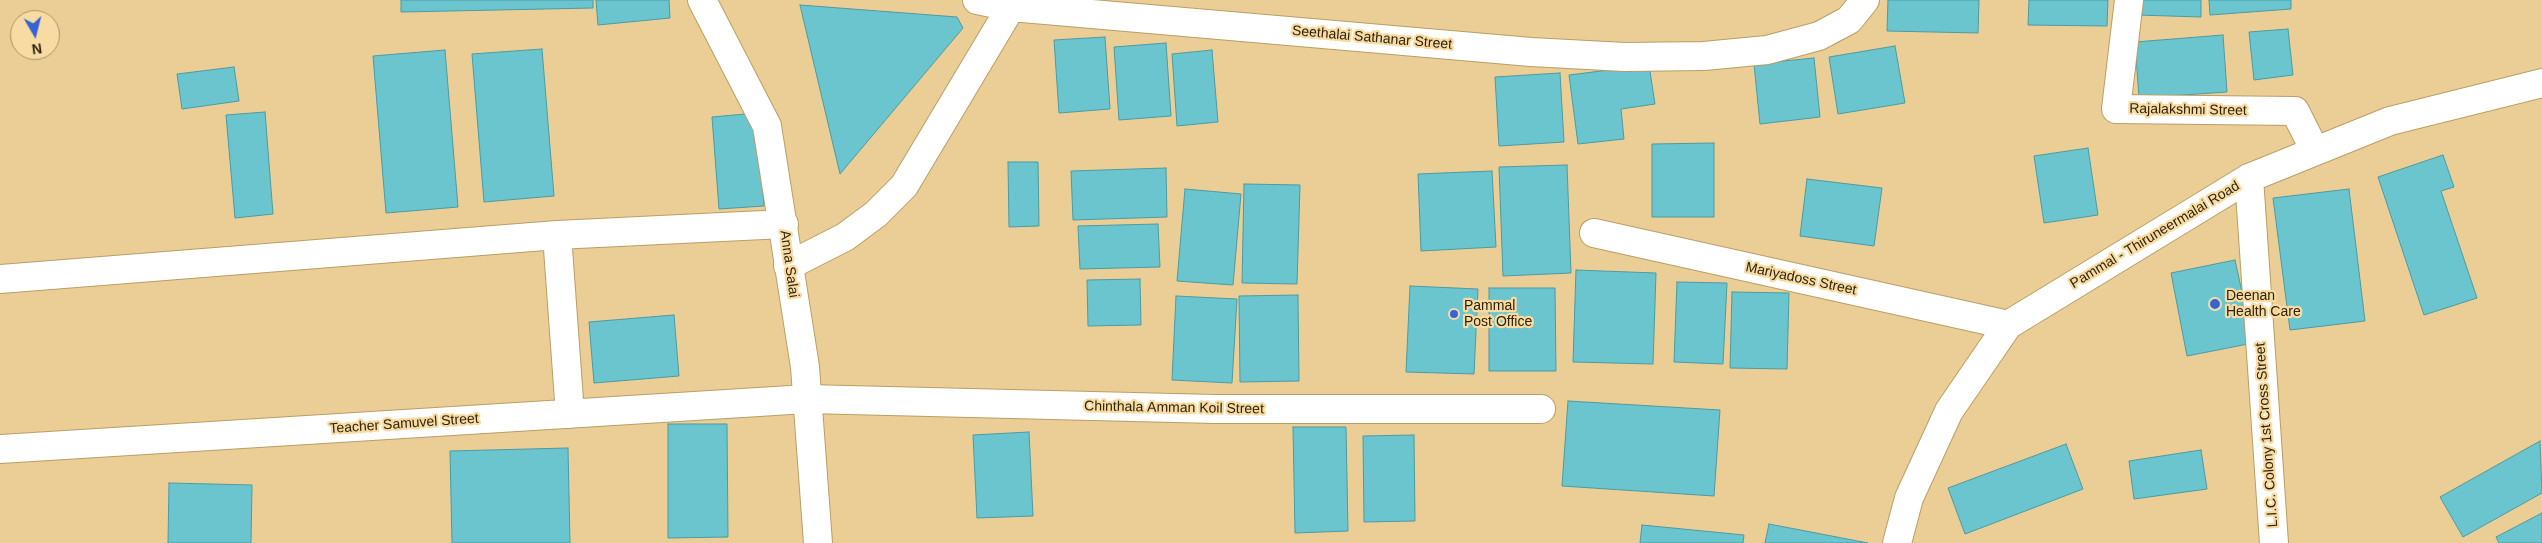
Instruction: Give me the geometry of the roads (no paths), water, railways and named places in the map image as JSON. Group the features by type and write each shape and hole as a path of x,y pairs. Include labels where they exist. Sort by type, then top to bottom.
{"street":[{"name":"Anna Salai","path":"702,0 767,126 805,366 818,543"},
{"name":"Seethalai Sathanar Street","path":"977,0 1011,7 1532,52 1625,56 1704,56 1767,50 1819,36 1849,20 1865,0"},
{"name":"Rajalakshmi Street","path":"2129,0 2116,109 2295,111 2315,151"},
{"path":"788,266 845,236 876,214 904,186 1011,7"},
{"name":"Pammal - Thiruneermalai Road","path":"1897,543 1909,498 1949,411 2008,324 2249,178 2390,121 2542,83"},
{"name":"L.I.C. Colony 1st Cross Street","path":"2249,178 2274,543"},
{"path":"0,279 557,235 784,224"},
{"name":"Mariyadoss Street","path":"1594,233 2008,324"},
{"path":"557,235 570,414"},
{"name":"Teacher Samuvel Street","path":"0,449 807,399"},
{"name":"Chinthala Amman Koil Street","path":"807,399 1215,409 1541,409"}],"place":[{"name":"Deenan Health Care","path":"2215,304"},
{"name":"Pammal Post Office","path":"1454,314"}]}
